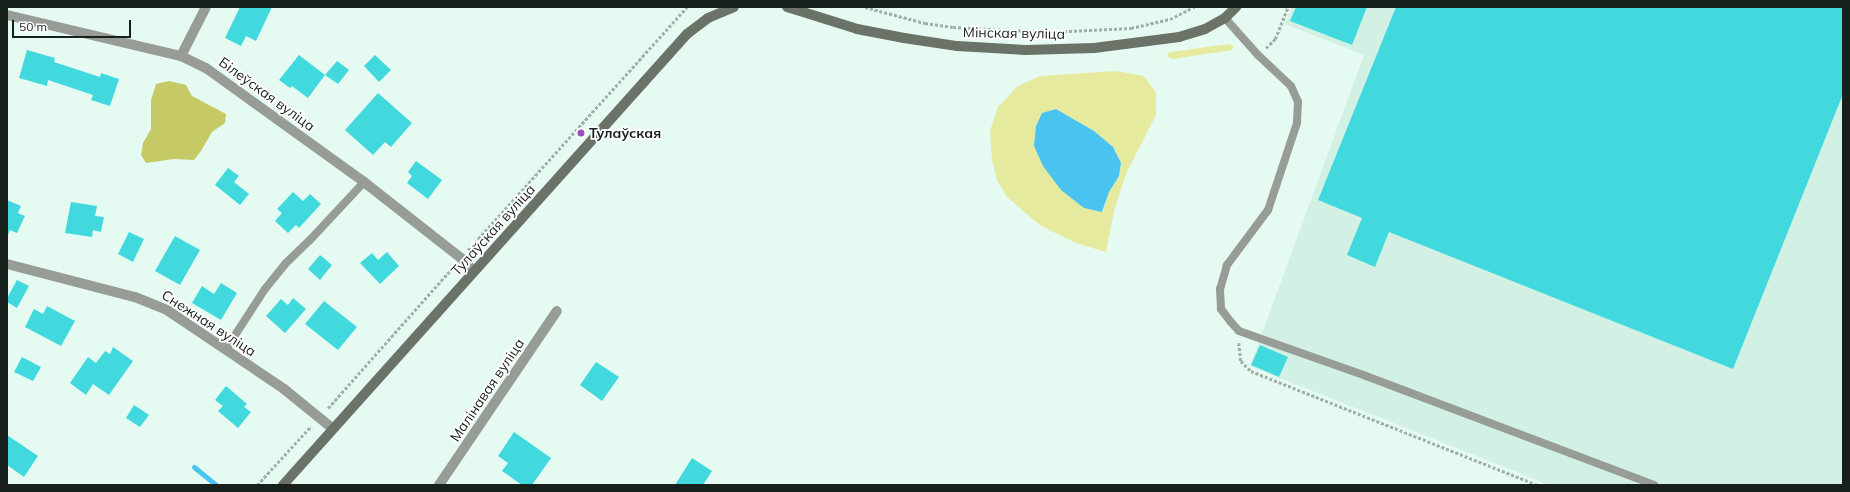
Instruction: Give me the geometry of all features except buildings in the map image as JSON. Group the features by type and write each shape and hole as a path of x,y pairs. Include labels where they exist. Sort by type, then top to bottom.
{"main road":[{"name":"Тулаўская вуліца","path":"283,485 332,428 687,34 708,18 734,7"},
{"name":"Мінская вуліца","path":"787,7 857,29 904,38 957,46 1026,50 1094,48 1180,37 1205,29 1225,18 1236,7"}],"street":[{"path":"181,56 206,7"},
{"name":"Білеўская вуліца","path":"7,15 181,56 206,68 364,182 461,258 474,271"},
{"name":"Снежная вуліца","path":"7,264 151,302 167,310 226,348 320,417 332,428"},
{"name":"Малінавая вуліца","path":"439,485 557,311"}],"lane":[{"path":"1225,18 1258,55 1291,86 1298,102 1297,123 1268,210 1227,265 1220,289 1221,309 1237,329 1654,485"},
{"path":"226,348 265,289 286,264 364,182"}],"path":[{"path":"257,485 402,326 461,258 687,7"},
{"path":"865,7 925,23 1050,32 1130,28 1170,19 1194,7"},
{"path":"1258,55 1275,39 1288,7"},
{"path":"1237,329 1241,361 1251,372 1538,485"}],"shaded area":[{"path":"1292,7 1843,7 1843,485 1549,485 1250,366 1364,55 1285,24","holes":["1260,345 1288,357 1279,377 1251,365"]}],"green space":[{"path":"1228,44 1234,46 1232,50 1173,59 1167,57 1168,53 1171,52"},
{"path":"1116,71 1144,76 1156,93 1156,115 1126,174 1114,211 1106,252 1076,243 1041,226 1007,197 997,180 992,160 990,131 998,107 1018,86 1040,76","holes":["1056,109 1094,131 1121,163 1119,176 1109,191 1103,212 1042,113"]},
{"path":"169,81 186,85 192,96 226,114 225,123 212,132 194,160 174,159 146,163 141,155 143,143 151,129 151,100 156,84"}],"water":[{"path":"1056,109 1094,131 1113,147 1121,163 1119,176 1109,192 1102,212 1084,208 1061,190 1043,166 1034,146 1036,126 1042,113"}],"waterway":[{"path":"194,467 216,485"}],"place":[{"name":"Тулаўская","path":"581,133"}]}
